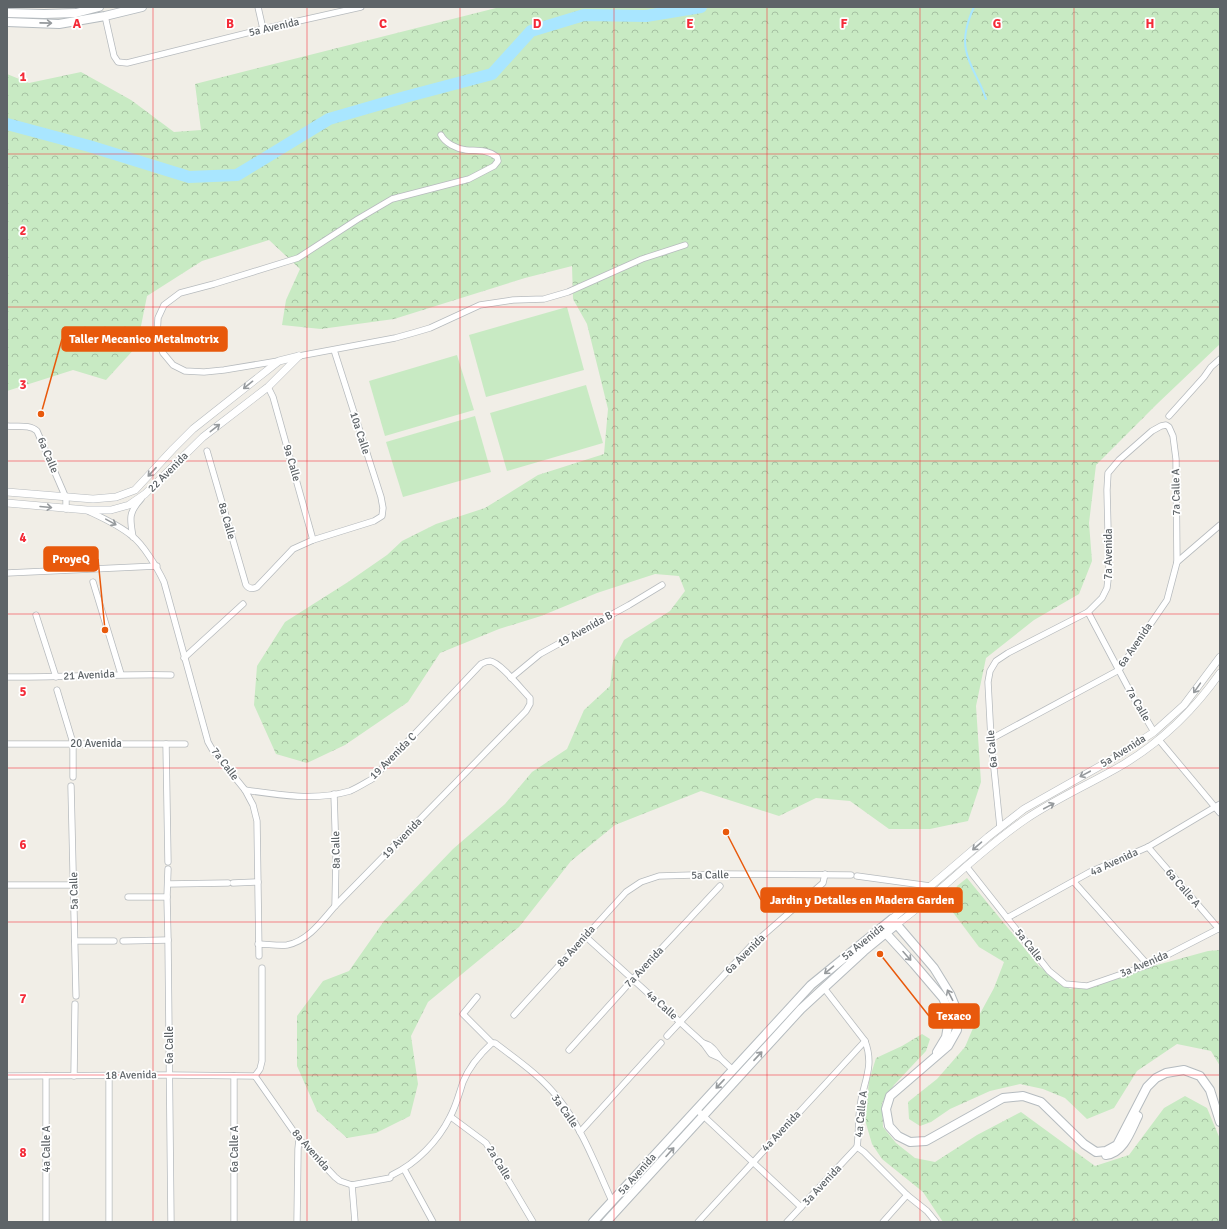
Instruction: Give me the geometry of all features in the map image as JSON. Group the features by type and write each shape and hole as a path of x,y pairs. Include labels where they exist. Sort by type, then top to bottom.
{"main road":[{"path":"7,12 44,14 100,7"},
{"path":"7,22 59,24 105,16 142,7"},
{"path":"894,922 934,968 950,994 958,1011 956,1030 948,1046 929,1064 890,1096 886,1109 889,1126 898,1136 910,1142 926,1141 1003,1098 1024,1096 1041,1102 1084,1144 1096,1152 1106,1151 1117,1145 1152,1082 1156,1078 1166,1073 1184,1070 1200,1076 1210,1090 1220,1122"},
{"name":"5a Avenida","path":"606,1222 700,1112 733,1070 811,985 894,922"},
{"path":"883,930 943,998 950,1014 946,1037 929,1064"},
{"name":"5a Avenida","path":"593,1222 801,1009 883,930"},
{"path":"990,1106 1006,1102 1027,1102 1036,1105 1045,1111 1083,1149 1091,1154 1110,1154 1117,1151 1122,1146 1150,1091 1164,1078 1175,1075 1191,1077 1200,1082 1208,1096 1220,1128"}],"street":[{"path":"258,7 263,29"},
{"name":"5a Avenida","path":"105,16 114,56 118,62 127,63 263,29 361,7"},
{"path":"441,135 447,142 464,150 490,152 497,157 498,161 494,166 470,179 392,199 298,258 180,293 164,305 158,318 157,336 163,353 173,364 186,371 204,372 279,361 395,338 425,330 480,305 513,300 544,299 568,292 592,283 642,259 685,245"},
{"name":"10a Calle","path":"313,540 374,521 382,516 383,508 381,497 334,350"},
{"name":"22 Avenida","path":"7,504 87,510 111,510 129,505 145,494 203,437 268,387 299,356"},
{"path":"1169,416 1220,358"},
{"name":"22 Avenida","path":"7,492 66,498 94,499 116,498 135,490 193,429 279,361"},
{"name":"9a Calle","path":"268,387 273,397 313,540"},
{"name":"7a Calle A","path":"1166,425 1169,427 1173,436 1176,459 1177,562"},
{"name":"7a Avenida","path":"990,671 996,661 1008,653 1088,612 1102,598 1107,588 1109,571 1108,473 1119,460 1152,431 1166,425"},
{"name":"6a Calle","path":"7,426 29,427 34,428 37,431 66,498 66,508"},
{"path":"193,429 203,437"},
{"name":"8a Calle","path":"207,451 246,585 251,588 257,587 293,549 313,540"},
{"path":"133,537 130,520 134,507 145,494"},
{"name":"7a Calle","path":"87,510 113,523 133,537 157,566 164,582 208,742 244,790 253,805 257,821 258,956"},
{"path":"1177,562 1220,525"},
{"name":"6a Avenida","path":"991,739 1119,670 1167,600 1177,562"},
{"path":"7,573 157,566"},
{"path":"93,582 121,674"},
{"name":"19 Avenida B","path":"511,678 527,663 540,654 662,585"},
{"path":"184,658 243,604"},
{"name":"7a Calle","path":"1088,612 1154,732"},
{"path":"36,615 56,677"},
{"name":"5a Avenida","path":"894,922 930,886 1000,827 1029,806 1116,757 1154,732 1184,705 1220,657"},
{"name":"19 Avenida C","path":"244,790 292,797 334,794 351,790 372,779 480,664 490,661 499,666 511,678"},
{"name":"6a Calle","path":"990,671 988,682 991,739 1000,827"},
{"name":"5a Avenida","path":"894,922 1020,823 1124,764 1159,740 1191,710 1220,673"},
{"name":"21 Avenida","path":"7,677 56,677 121,674 171,675"},
{"name":"19 Avenida","path":"258,944 285,945 296,943 309,934 516,722 526,711 530,704 530,698 511,678"},
{"path":"57,690 73,743 72,777"},
{"path":"1184,705 1191,710"},
{"path":"1159,740 1218,806 1220,813"},
{"name":"20 Avenida","path":"7,744 185,744"},
{"path":"166,744 168,862"},
{"name":"5a Calle","path":"71,786 76,996"},
{"name":"8a Calle","path":"334,794 336,856 335,906"},
{"path":"1029,806 1035,814"},
{"name":"4a Avenida","path":"1007,918 1104,866 1148,847 1218,806"},
{"name":"6a Calle A","path":"1148,847 1220,928"},
{"name":"5a Calle","path":"966,866 1049,971 1065,984"},
{"name":"6a Calle","path":"168,869 167,897 171,1222"},
{"name":"6a Avenida","path":"667,1036 751,946 823,883 825,874"},
{"name":"5a Calle","path":"641,882 658,876 825,874 854,875 930,886"},
{"path":"168,884 258,882"},
{"name":"8a Avenida","path":"514,1015 626,892 641,882"},
{"path":"1074,882 1148,965"},
{"path":"7,884 74,885"},
{"name":"7a Avenida","path":"569,1050 720,886"},
{"path":"128,897 167,897"},
{"name":"3a Avenida","path":"1065,984 1087,986 1148,965 1220,928"},
{"name":"4a Calle","path":"585,936 703,1043 709,1044 720,1058 733,1070"},
{"path":"123,941 168,940"},
{"path":"75,941 114,941"},
{"path":"255,1076 260,1069 262,1061 262,968"},
{"name":"4a Calle A","path":"824,988 865,1041 868,1049 869,1067 860,1106 857,1147 864,1152 907,1195 927,1211 936,1222"},
{"name":"3a Calle","path":"477,997 463,1014 492,1043 495,1043 541,1079 558,1098 580,1132 612,1201"},
{"path":"74,1076 75,1004"},
{"name":"4a Avenida","path":"698,1222 865,1041"},
{"path":"356,1222 352,1185 391,1176 404,1169 436,1140 451,1117 469,1070 482,1052 492,1043"},
{"path":"580,1132 661,1043"},
{"name":"18 Avenida","path":"7,1076 109,1076 169,1074 255,1076"},
{"name":"4a Calle A","path":"46,1076 46,1222"},
{"path":"109,1076 109,1222"},
{"name":"6a Calle A","path":"234,1076 234,1222"},
{"name":"8a Avenida","path":"255,1076 299,1139 335,1177 340,1181 352,1185"},
{"path":"700,1112 801,1207"},
{"name":"2a Calle","path":"451,1117 486,1143 533,1222"},
{"path":"297,1222 299,1139"},
{"name":"3a Avenida","path":"787,1222 857,1147"},
{"path":"404,1169 433,1222"},
{"path":"883,1222 907,1195"}],"green space":[{"path":"500,7 1220,7 1220,344 1096,465 1089,523 1092,561 1079,594 1034,620 986,658 976,706 981,782 968,821 930,829 889,829 850,801 816,798 779,816 701,791 615,825 571,861 519,927 428,1002 411,1036 418,1084 410,1116 376,1133 347,1138 317,1111 297,1066 297,1016 323,981 349,971 384,921 453,849 505,804 532,772 567,749 584,710 610,686 613,661 624,640 670,611 685,591 679,576 655,574 597,593 541,616 499,629 440,653 408,702 345,745 307,763 276,754 254,705 257,666 285,622 387,555 402,541 436,524 485,508 538,475 604,454 608,409 587,324 573,299 572,266 525,278 394,319 321,329 282,325 286,300 300,269 269,240 202,261 147,296 137,346 106,380 73,370 7,391 7,74 29,83 81,72 131,100 174,132 201,130 195,84"},
{"path":"567,307 584,370 486,397 469,335"},
{"path":"457,355 474,410 385,436 369,381"},
{"path":"586,385 603,443 507,471 490,413"},
{"path":"475,416 491,472 403,497 386,442"},
{"path":"967,878 1039,966 1070,989 1208,951 1220,950 1220,1066 1211,1051 1177,1044 1137,1071 1114,1108 1087,1119 1065,1098 1043,1089 1020,1084 990,1091 950,1109 931,1122 920,1126 909,1119 908,1102 937,1079 965,1047 976,1021 994,988 1004,962 979,947 949,907 957,886"},
{"path":"922,1034 930,1039 926,1051 894,1085 882,1103 883,1127 896,1143 915,1158 935,1162 977,1135 1021,1112 1095,1166 1129,1155 1164,1108 1185,1096 1207,1108 1220,1139 1220,1222 943,1222 923,1192 882,1159 872,1144 865,1120 869,1081 876,1058 902,1046"}],"waterway":[{"path":"7,124 89,146 189,177 237,175 329,119 492,74 531,31 584,15 646,16 701,7"},
{"path":"974,7 967,28 965,45 970,62 986,99"}],"place":[{"name":"Taller Mecanico Metalmotrix","path":"41,414"},
{"name":"ProyeQ","path":"105,630"},
{"name":"Jardin y Detalles en Madera Garden","path":"726,832"},
{"name":"Texaco","path":"880,954"}]}
